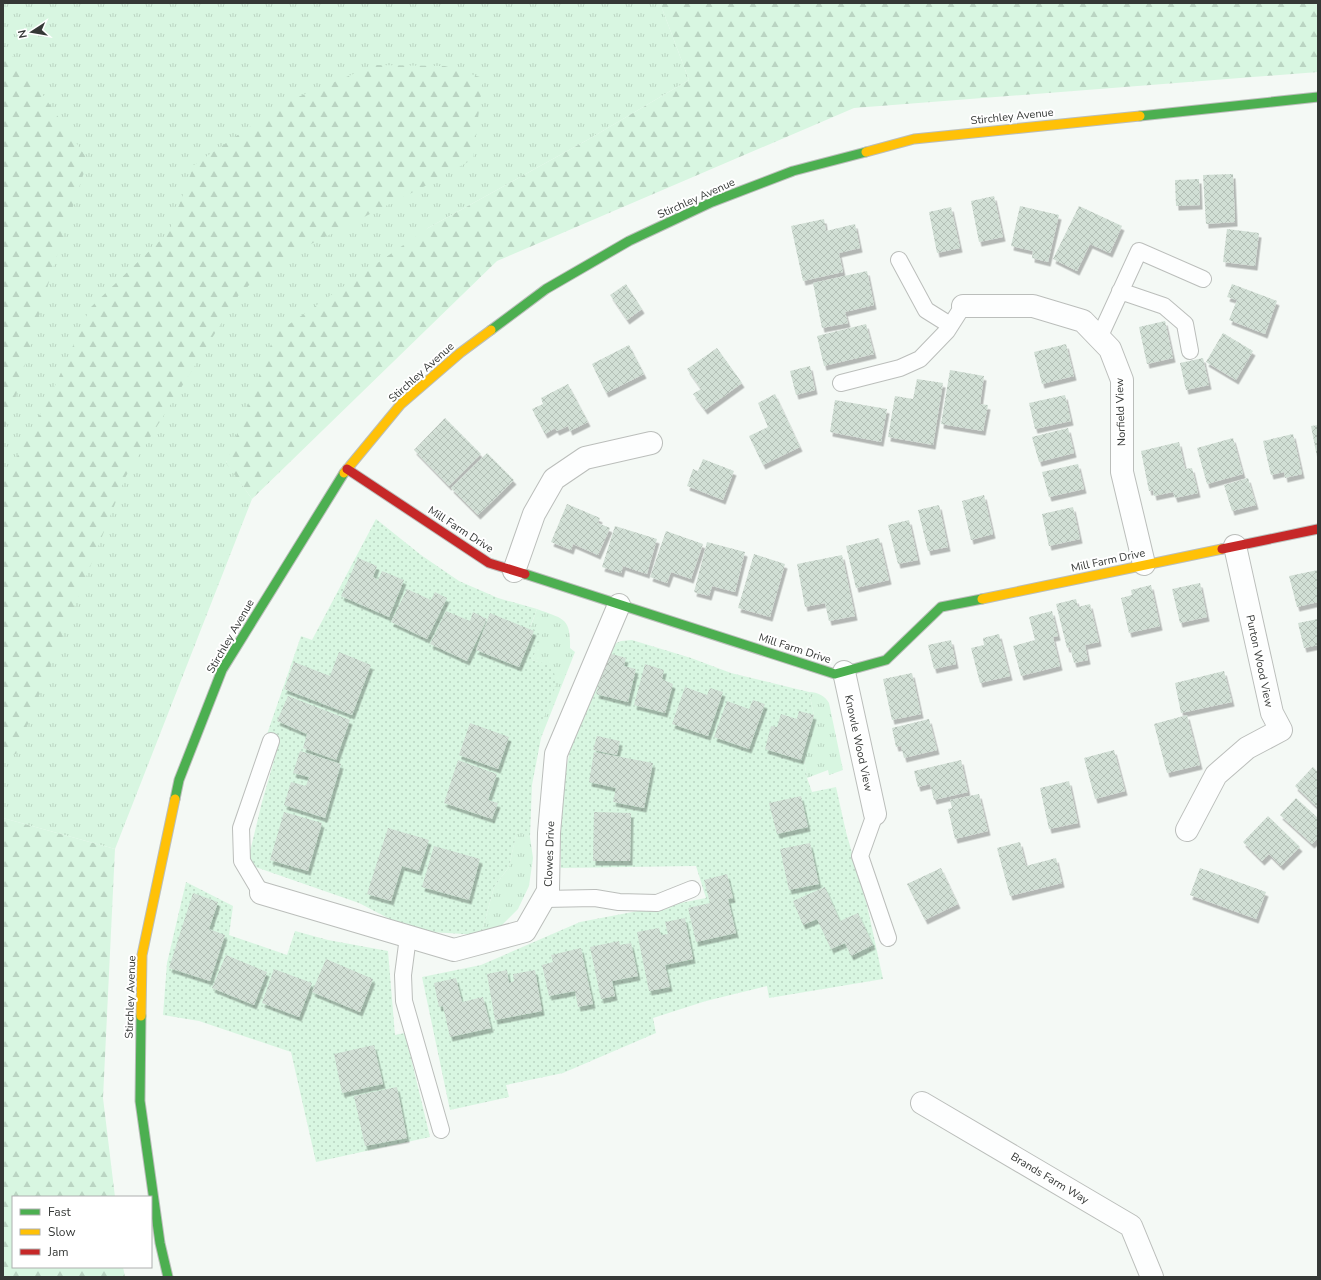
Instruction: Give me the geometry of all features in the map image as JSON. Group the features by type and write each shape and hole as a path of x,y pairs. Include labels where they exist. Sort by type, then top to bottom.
{"street":[{"name":"Stirchley Avenue","path":"168,1277 160,1243 140,1101 142,955 179,780 222,670 347,469 401,404 460,353 546,290 630,241 712,202 793,171 914,139 1318,97"},
{"name":"Norfield View","path":"963,306 1033,306 1083,321 1110,349 1122,380 1122,472 1144,564"},
{"path":"514,571 534,514 554,479 585,458 650,443"},
{"name":"Mill Farm Drive","path":"347,469 489,563 835,674 886,660 941,607 1318,529"},
{"name":"Purton Wood View","path":"1187,830 1216,775 1247,748 1281,730 1272,713 1235,546"},
{"name":"Clowes Drive","path":"261,893 454,950 525,931 548,891 549,833 556,754 619,605"},
{"name":"Knowle Wood View","path":"844,672 875,814"},
{"name":"Brands Farm Way","path":"922,1103 1131,1226 1152,1277"}],"lane":[{"path":"1099,338 1139,251 1203,279"},
{"path":"899,260 926,310 950,325"},
{"path":"1120,291 1164,306 1185,324 1190,351"},
{"path":"841,383 900,368 920,359 950,325 963,306"},
{"path":"261,893 242,861 241,828 271,741"},
{"path":"875,814 860,856 888,938"},
{"path":"544,899 595,898 618,902 657,903 692,889"},
{"path":"408,937 403,975 404,1001 441,1130"}],"green space":[{"path":"3,3 660,3 689,80 589,139 428,228 226,462 252,499 115,849 3,818"},
{"path":"660,3 1318,3 1318,72 854,108 497,261 252,499 226,463 275,334 428,228 589,139 689,80"},
{"path":"3,44 34,82 88,160 53,268 12,409 3,434"},
{"path":"375,65 445,66 483,78 473,159 429,184 311,244 242,290 126,476 16,754 3,753 3,483 54,388 90,308 169,232 194,165 286,102"},
{"path":"376,519 421,555 459,581 498,598 537,609 530,627 542,634 532,660 548,665 555,675 554,691 538,731 541,738 532,785 530,837 517,831 509,867 494,887 481,935 413,931 359,903 247,864 262,802 279,743 266,737 301,636 312,640"},
{"path":"537,609 564,621 569,630 570,648 575,652 541,738 538,731 544,664 532,660 541,634 530,628"},
{"path":"632,640 691,658 731,673 809,692 814,715 803,754 807,778 812,792 836,787 846,832 867,905 883,979 769,998 767,986 706,1001 653,1018 656,1033 563,1073 506,1085 509,1097 450,1110 422,977 481,965 580,922 706,898 696,866 561,868 560,799 571,745 610,646 621,641"},
{"path":"809,692 821,695 829,703 843,770 829,775 828,770 807,778 803,754 814,715"},
{"path":"3,818 115,849 103,1098 115,1196 12,1196 12,1268 123,1268 125,1277 3,1277"},
{"path":"517,830 530,837 533,858 529,886 518,909 502,925 481,935 494,887 509,867"},
{"path":"186,882 233,906 229,935 287,955 295,931 328,940 388,951 395,1035 405,1033 430,1137 316,1162 291,1052 199,1021 163,1015 167,963"}],"building":[{"path":"1233,174 1235,222 1206,224 1203,175"},
{"path":"1199,179 1200,205 1176,206 1175,180"},
{"path":"994,196 1003,237 979,242 971,201"},
{"path":"1020,206 1059,215 1048,262 1032,258 1033,251 1011,246"},
{"path":"1079,206 1122,226 1110,253 1090,244 1077,271 1053,259"},
{"path":"951,207 960,248 937,253 929,212"},
{"path":"824,219 826,231 855,224 860,248 839,253 843,272 803,281 791,226"},
{"path":"1227,229 1259,233 1255,266 1223,262"},
{"path":"867,271 874,305 845,312 848,323 822,328 813,283"},
{"path":"626,284 642,309 627,320 610,295"},
{"path":"1232,284 1277,301 1265,334 1229,320 1237,300 1227,297"},
{"path":"1165,321 1173,358 1147,364 1139,327"},
{"path":"866,324 874,354 824,366 817,336"},
{"path":"1223,333 1253,351 1236,380 1206,362"},
{"path":"1066,344 1074,376 1042,384 1034,352"},
{"path":"629,345 644,374 606,393 592,364"},
{"path":"717,348 742,383 705,410 693,394 701,389 687,369"},
{"path":"1203,358 1209,385 1186,390 1180,363"},
{"path":"810,366 815,390 796,395 790,371"},
{"path":"950,370 984,376 980,404 988,405 983,431 941,424"},
{"path":"917,379 943,383 933,445 888,437 895,396 913,399"},
{"path":"568,384 588,422 570,431 568,426 557,431 555,428 545,434 532,409 543,404 541,398"},
{"path":"775,394 800,447 763,465 749,436 768,427 758,403"},
{"path":"1065,395 1071,421 1035,429 1029,403"},
{"path":"835,400 887,409 881,442 830,432"},
{"path":"445,418 481,454 449,486 414,450"},
{"path":"1318,425 1318,457 1317,457 1311,426"},
{"path":"1068,428 1074,453 1039,462 1032,437"},
{"path":"1293,434 1302,474 1285,478 1284,472 1271,475 1263,441"},
{"path":"1233,438 1243,474 1207,484 1197,448"},
{"path":"1179,442 1185,469 1192,468 1198,493 1175,498 1173,492 1154,496 1153,490 1149,491 1141,451"},
{"path":"487,453 514,480 478,515 451,488"},
{"path":"703,459 734,471 723,500 687,486 693,469 698,471"},
{"path":"1078,464 1084,489 1049,497 1042,472"},
{"path":"1248,478 1256,505 1232,511 1224,485"},
{"path":"984,495 993,534 971,540 962,501"},
{"path":"567,504 600,518 598,523 610,528 598,555 573,544 571,550 551,542"},
{"path":"939,505 948,547 928,551 918,510"},
{"path":"1073,507 1080,539 1049,546 1042,514"},
{"path":"909,520 918,560 898,564 888,525"},
{"path":"615,526 657,539 647,574 623,566 621,573 602,567"},
{"path":"666,531 703,544 691,579 671,572 667,583 650,577"},
{"path":"879,538 889,580 856,588 846,546"},
{"path":"707,542 745,552 735,592 712,586 709,596 694,592"},
{"path":"754,554 785,564 770,617 738,608"},
{"path":"842,555 855,616 829,621 825,603 805,607 797,564"},
{"path":"358,558 377,566 373,577 378,580 382,571 404,580 389,617 341,596"},
{"path":"1318,570 1318,602 1297,607 1289,576"},
{"path":"1200,583 1207,617 1180,623 1172,589"},
{"path":"1151,585 1160,626 1129,633 1121,598 1132,595 1131,590"},
{"path":"407,589 431,600 435,592 447,598 427,639 391,622"},
{"path":"1076,599 1078,607 1090,604 1099,642 1085,645 1088,660 1074,663 1070,647 1067,648 1056,604"},
{"path":"446,611 470,621 473,612 487,619 467,661 430,644"},
{"path":"1052,611 1058,636 1053,637 1060,666 1021,676 1013,646 1035,640 1029,617"},
{"path":"490,613 534,631 519,667 476,650"},
{"path":"1318,619 1318,645 1304,648 1298,623"},
{"path":"999,634 1010,676 980,683 971,648 984,645 983,638"},
{"path":"951,640 956,664 934,669 928,645"},
{"path":"339,652 371,665 352,715 284,689 294,662 330,676"},
{"path":"608,653 626,658 624,666 636,669 628,702 596,694"},
{"path":"645,664 664,670 662,679 673,684 665,713 634,705"},
{"path":"1224,671 1232,702 1181,713 1175,683"},
{"path":"912,673 921,714 892,720 883,679"},
{"path":"685,687 707,695 710,688 723,692 708,736 672,724"},
{"path":"288,696 350,720 336,760 303,748 307,734 277,721"},
{"path":"753,700 765,704 749,749 714,737 727,701 749,709"},
{"path":"799,711 814,715 801,760 765,749 771,726 777,727 781,714 797,719"},
{"path":"1187,715 1200,765 1167,773 1154,724"},
{"path":"929,719 937,750 904,758 901,746 896,747 892,728"},
{"path":"470,723 509,737 498,769 459,755"},
{"path":"597,736 620,741 617,755 593,750"},
{"path":"1114,750 1125,791 1095,799 1084,758"},
{"path":"300,751 341,764 325,818 284,805 291,782 306,786 309,777 293,773"},
{"path":"594,752 653,763 644,808 613,802 616,788 589,782"},
{"path":"458,760 497,774 488,800 498,803 492,819 444,803"},
{"path":"961,760 968,792 934,800 930,784 918,787 914,771"},
{"path":"1313,767 1318,772 1318,808 1295,786"},
{"path":"1069,781 1078,823 1049,829 1040,788"},
{"path":"979,794 988,831 955,839 948,809 952,808 950,800"},
{"path":"801,796 808,827 777,834 769,803"},
{"path":"1296,798 1318,818 1318,838 1312,844 1280,815"},
{"path":"284,812 322,823 308,871 270,860"},
{"path":"594,812 631,813 630,861 593,861"},
{"path":"1268,816 1300,847 1281,866 1269,854 1262,861 1243,842"},
{"path":"388,828 429,840 419,871 402,866 391,901 367,894"},
{"path":"1020,842 1026,866 1056,858 1062,883 1010,896 997,848"},
{"path":"810,843 819,884 789,890 780,849"},
{"path":"434,846 480,859 469,900 422,887"},
{"path":"941,868 958,904 925,920 907,884"},
{"path":"1200,868 1266,892 1256,919 1190,895"},
{"path":"727,874 733,898 728,899 736,933 696,942 688,908 710,903 704,880"},
{"path":"825,887 840,921 858,913 873,945 851,956 845,943 831,949 817,919 803,925 793,901"},
{"path":"193,893 218,902 209,929 225,935 210,981 169,968"},
{"path":"685,918 693,959 665,965 670,987 649,991 637,932 659,928 661,935 668,934 665,922"},
{"path":"619,941 620,945 631,943 638,976 612,981 615,996 601,999 590,947"},
{"path":"581,948 593,1004 578,1007 575,991 549,996 542,965 553,962 551,955"},
{"path":"226,955 267,972 254,1005 212,988"},
{"path":"326,959 373,979 360,1012 312,992"},
{"path":"274,969 312,983 299,1017 262,1003"},
{"path":"507,970 509,983 514,981 513,974 535,970 542,1011 495,1020 487,974"},
{"path":"456,978 462,1002 483,997 491,1028 450,1037 443,1006 439,1007 434,983"},
{"path":"374,1045 383,1084 342,1093 334,1054"},
{"path":"397,1087 407,1138 365,1146 354,1096"}],"traffic: fast":[{"path":"1140,116 1318,97"},
{"path":"491,330 546,289 629,241 712,202 793,171 866,152"},
{"path":"175,799 179,780 222,670 344,473"},
{"path":"525,574 835,674 886,660 941,607 982,599"},
{"path":"141,1016 140,1101 160,1243 168,1277"}],"traffic: slow":[{"path":"866,152 914,139 1140,116"},
{"path":"344,473 401,404 460,353 491,330"},
{"path":"982,599 1222,549"},
{"path":"141,1016 142,955 175,799"}],"traffic: jam":[{"path":"347,469 489,563 525,574"},
{"path":"1222,549 1318,529"}]}
